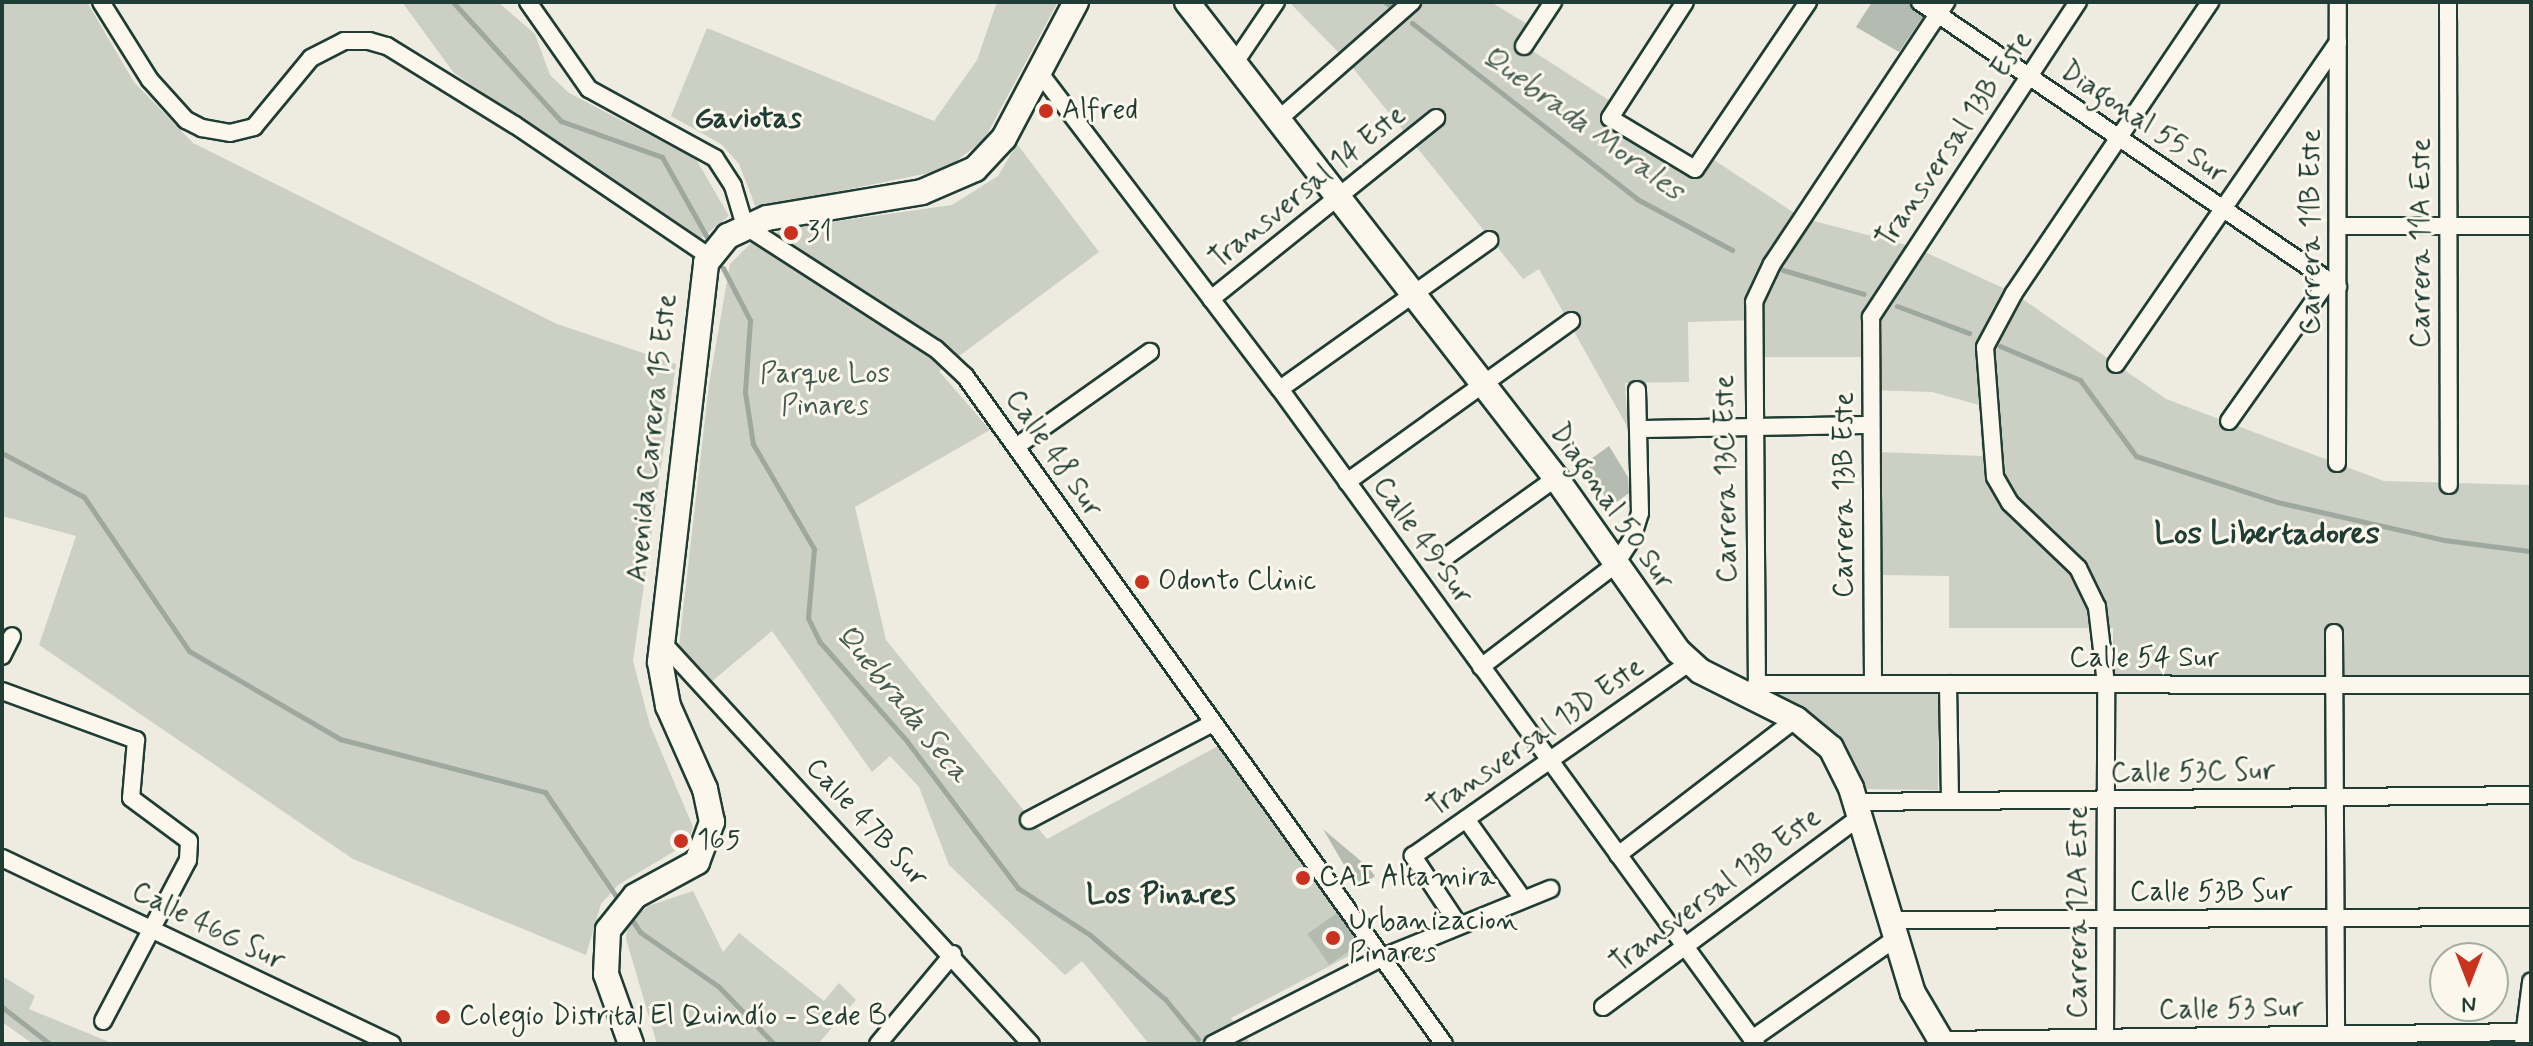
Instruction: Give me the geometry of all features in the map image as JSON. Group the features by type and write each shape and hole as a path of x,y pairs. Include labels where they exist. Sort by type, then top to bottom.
{"main road":[{"path":"710,257 745,226 922,192 964,177 1004,138 1076,2"},
{"name":"Diagonal 50 Sur","path":"1187,2 1343,199 1556,478 1615,565 1689,663 1757,691 1831,748 1858,809 1913,993 1941,1042"},
{"name":"Avenida Carrera 15 Este","path":"631,1044 604,963 605,941 622,907 686,871 704,852 711,833 709,799 664,691 661,641 698,297 710,257"}],"street":[{"path":"101,2 150,80 186,120 202,128 230,133 254,127 326,47 369,41 387,46 515,125 710,257"},
{"path":"528,2 589,89 715,158 733,186 745,226"},
{"path":"1236,61 1276,2"},
{"path":"1280,118 1412,2"},
{"path":"1524,46 1553,2"},
{"path":"1685,2 1610,118 1695,169 1808,2"},
{"name":"Diagonal 55 Sur","path":"1920,2 1942,8 2028,76 2333,284"},
{"name":"Transversal 13B Este","path":"1875,306 2078,2"},
{"path":"2118,138 2210,2"},
{"name":"Carrera 11B Este","path":"2337,463 2333,284 2338,226 2338,2"},
{"name":"Carrera 11A Este","path":"2448,2 2449,485"},
{"name":"Carrera 13C Este","path":"1757,691 1751,315 1772,264 1942,8"},
{"path":"2116,364 2338,42"},
{"name":"Calle 49 Sur","path":"1039,72 1280,389 1754,1041"},
{"name":"Transversal 14 Este","path":"1211,299 1343,199 1436,118"},
{"name":"Carrera 12A Este","path":"2105,1041 2106,684 2091,590 2010,503 1990,451 1984,363 1992,331 2118,138"},
{"name":"Calle 48 Sur","path":"745,226 952,361 1017,446 1444,1044"},
{"path":"2338,226 2531,226"},
{"path":"1280,389 1490,240"},
{"path":"2229,421 2333,284"},
{"name":"Carrera 13B Este","path":"1873,684 1870,425 1875,306"},
{"path":"1347,482 1571,321"},
{"path":"1017,446 1150,352"},
{"path":"1481,667 1615,565 1640,513 1637,390"},
{"path":"1638,429 1870,425"},
{"path":"1447,556 1556,478"},
{"path":"2334,633 2336,1039"},
{"path":"2,656 12,636"},
{"name":"Calle 47B Sur","path":"661,641 953,954 1031,1044"},
{"name":"Transversal 13D Este","path":"1458,924 1413,856 1689,663"},
{"name":"Calle 54 Sur","path":"1757,691 1873,684 2531,685"},
{"path":"1948,684 1950,801"},
{"path":"2,691 130,736 138,753 128,778 131,798 185,835 188,860 148,927 103,1021"},
{"path":"1618,855 1796,719"},
{"path":"1029,820 1213,723"},
{"name":"Calle 53C Sur","path":"1858,809 1950,801 2531,795"},
{"name":"Transversal 13B Este","path":"1603,1007 1685,947 1858,809"},
{"path":"1466,819 1523,899"},
{"name":"Calle 46G Sur","path":"2,858 392,1044"},
{"path":"1213,1044 1381,958 1550,889"},
{"name":"Calle 53B Sur","path":"1893,929 2105,919 2531,917"},
{"path":"1754,1041 1893,929"},
{"path":"878,1044 953,954"},
{"path":"2524,1038 2531,982"},
{"name":"Calle 53 Sur","path":"1941,1042 2524,1038"}],"green space":[{"path":"2,2 87,2 134,82 193,143 557,324 676,364 633,661 650,725 693,827 688,843 618,885 601,904 586,955 353,859 39,645 76,536 2,516"},
{"path":"402,2 498,2 535,34 550,75 569,93 696,159 729,216 700,239 454,73"},
{"path":"997,2 1058,2 984,140 944,170 756,208 739,164 721,144 671,116 707,28 934,121 977,60"},
{"path":"1289,2 1491,2 1535,29 1525,46 1618,106 1610,118 1695,168 1705,154 1802,218 1914,247 2014,293 2166,399 2384,481 2531,485 2531,676 2113,675 2113,628 1949,628 1949,576 1882,575 1877,452 1982,456 1979,405 1932,392 1870,390 1870,357 1759,357 1756,320 1688,322 1689,382 1625,383 1628,428 1539,269 1523,279 1348,62"},
{"name":"Parque Los Pinares","path":"1017,144 1099,252 939,371 990,430 855,507 886,640 1047,839 1218,746 1364,948 1231,1018 1251,1044 1149,1044 1082,961 1065,975 949,865 919,787 890,756 872,772 772,631 710,683 679,645 709,384 730,264 753,241 789,228 952,205 998,176"},
{"path":"1767,690 1939,692 1938,790 1864,789 1839,735"},
{"path":"693,891 723,952 739,933 824,1001 839,983 856,1000 818,1044 657,1044 626,939 627,924 648,906"},
{"path":"2,976 35,996 29,1009 114,1044 33,1044 2,1022"}],"building":[{"path":"1872,2 1909,2 1923,17 1899,52 1856,27"},
{"path":"1609,446 1628,477 1629,493 1611,506 1584,464"},
{"path":"1323,829 1368,867 1375,876 1358,889"},
{"name":"Urbanizacion Pinares","path":"1337,913 1359,944 1329,965 1308,934"}],"waterway":[{"name":"Quebrada Seca","path":"453,2 561,121 662,157 708,239"},
{"name":"Quebrada Morales","path":"1385,2 1391,6"},
{"name":"Quebrada Morales","path":"1412,23 1637,199 1732,250"},
{"name":"Quebrada Seca","path":"723,268 750,320 745,392 753,444 814,549 808,618 819,641 906,740 1018,888 1090,935 1165,999 1198,1039"},
{"name":"Quebrada Morales","path":"1783,270 1864,294"},
{"name":"Quebrada Morales","path":"1897,306 1969,333"},
{"name":"Quebrada Morales","path":"2000,346 2080,380 2136,456 2277,502 2444,540 2529,551"},
{"path":"2,453 84,497 189,651 340,739 545,792 620,902"},
{"path":"630,917 640,932 719,987 774,1044"},
{"path":"2,1007 50,1044"}],"place":[{"name":"Alfred","path":"1046,111"},
{"name":"31","path":"791,233"},
{"name":"Odonto Clinic","path":"1142,582"},
{"name":"165","path":"681,841"},
{"name":"CAI Altamira","path":"1303,878"},
{"name":"Urbanizacion Pinares","path":"1333,938"},
{"name":"Colegio Distrital El Quindío - Sede B","path":"443,1017"}],"district":[{"name":"Gaviotas","path":"748,119"},
{"name":"Los Libertadores","path":"2267,534"},
{"name":"Los Pinares","path":"1161,895"}]}
